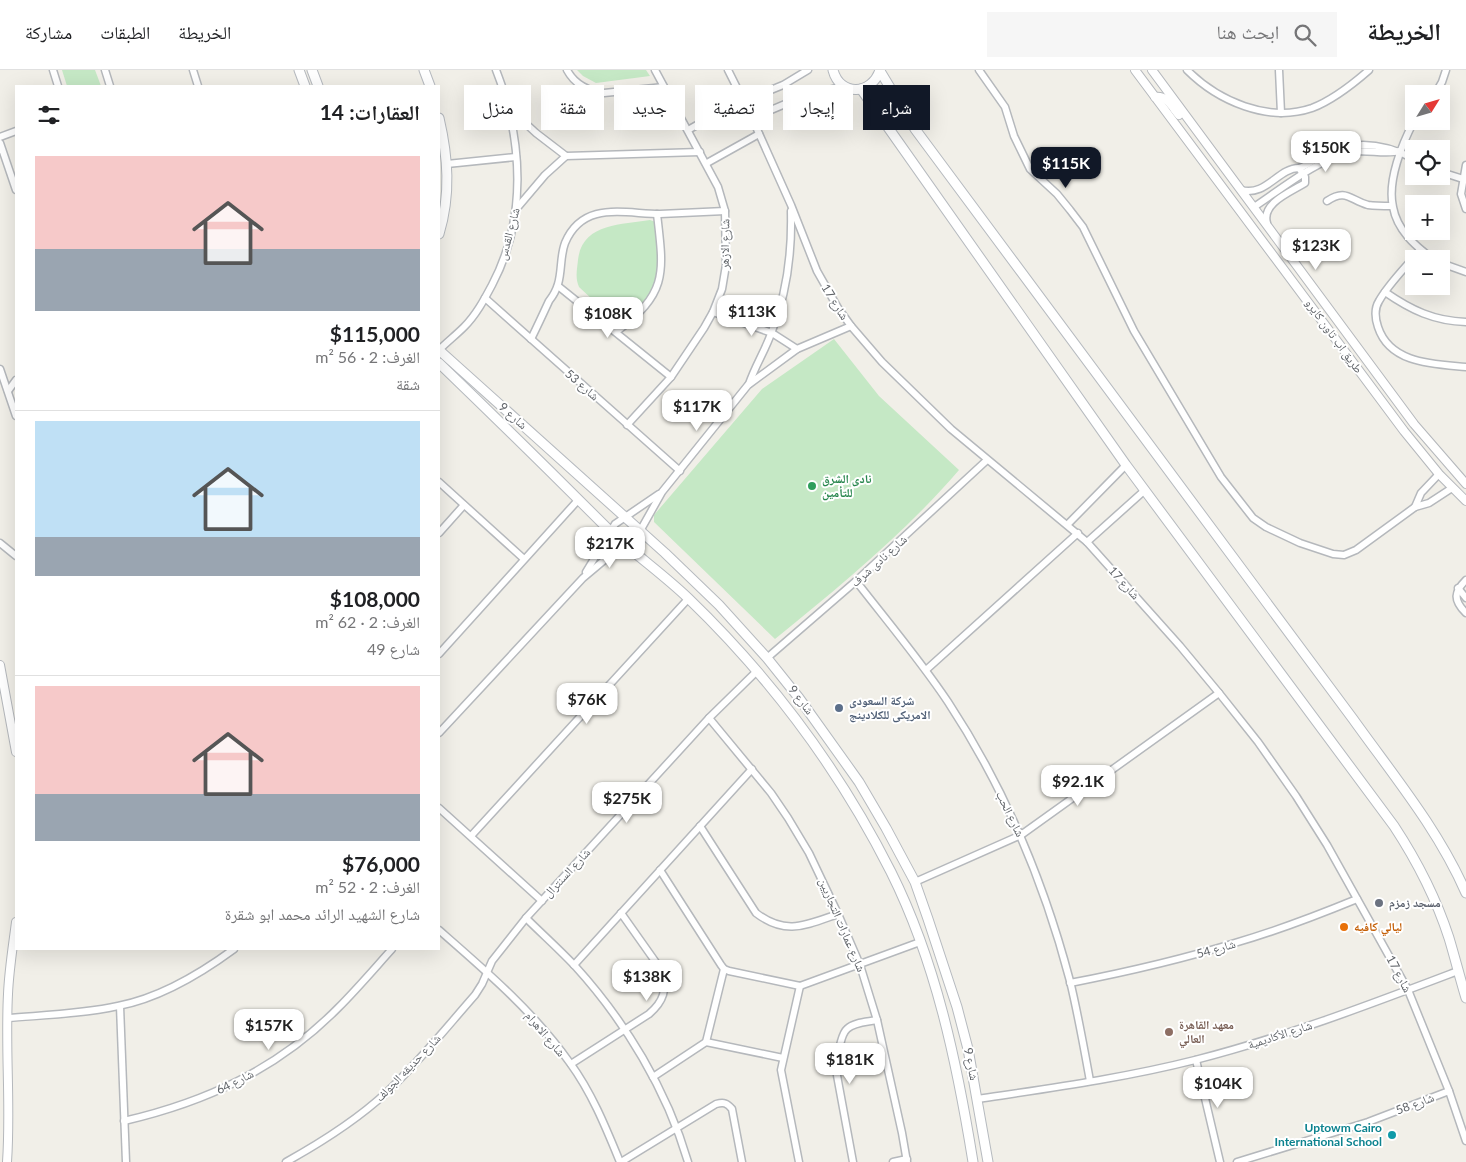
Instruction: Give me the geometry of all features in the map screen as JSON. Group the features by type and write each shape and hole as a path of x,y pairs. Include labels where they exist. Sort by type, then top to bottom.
{"main road":[{"path":"299,70 304,85"},
{"path":"312,70 318,85"},
{"path":"424,70 430,85"},
{"path":"833,70 836,78 843,85"},
{"path":"853,89 861,89 873,83 880,70"},
{"path":"880,70 915,129 1341,703 1424,818 1444,848 1466,893"},
{"path":"861,89 1126,465 1403,841 1421,871 1436,904 1449,938 1466,998"},
{"path":"440,124 447,164 446,206 440,230"},
{"name":"شارع 9","path":"440,351 694,580 767,658 804,705 859,782 915,882 968,1049 988,1162"},
{"name":"شارع 9","path":"440,364 579,498 611,532 677,588 757,671 800,724 856,808 891,872 920,942 942,1013 952,1054 963,1102 972,1162"},
{"path":"677,588 683,581 694,580"}],"street":[{"path":"53,70 58,85"},
{"path":"105,70 110,85"},
{"path":"193,70 198,85"},
{"name":"شارع القدس","path":"496,70 501,85"},
{"path":"567,70 580,85 596,92 614,92"},
{"name":"شارع الازهر","path":"655,70 662,85"},
{"name":"شارع 17","path":"728,70 736,85"},
{"path":"773,88 808,70"},
{"path":"979,70 1005,107 1014,136 1030,169 1057,194 1083,227 1134,331 1221,477 1253,518 1266,527 1300,543 1333,554 1344,555 1356,550 1415,507 1430,503 1452,488"},
{"name":"طريق اب تاون كايرو","path":"1135,70 1404,431 1452,488 1466,501"},
{"name":"طريق اب تاون كايرو","path":"1152,70 1409,417 1446,463 1466,484"},
{"path":"1187,70 1203,84 1232,101 1256,110 1281,113 1303,111 1323,103 1370,70"},
{"path":"1279,70 1281,113"},
{"path":"1440,85 1446,70"},
{"path":"1155,96 1163,96 1179,115 1196,130"},
{"name":"شارع الازهر","path":"627,425 671,377 713,312 722,289 726,265 725,211 718,187 685,125"},
{"path":"688,130 695,126"},
{"path":"531,128 566,156 700,152"},
{"name":"شارع القدس","path":"440,349 465,326 484,298 497,275 507,250 517,208 518,187 512,130"},
{"name":"شارع 17","path":"757,130 791,205 816,271 851,326 882,362 916,396 987,460 1068,524 1087,542 1220,693 1296,796 1358,899 1408,990 1449,1091 1466,1141"},
{"path":"1410,130 1400,151 1395,169 1392,206 1400,226 1420,250"},
{"path":"0,137 15,131"},
{"path":"706,164 759,134"},
{"path":"0,143 15,187"},
{"path":"1241,190 1252,191 1263,187 1291,169 1299,168 1324,154 1350,145 1368,144 1405,154"},
{"path":"1254,206 1326,160 1342,154 1359,151 1385,153 1400,151"},
{"path":"517,208 540,180 566,156"},
{"path":"447,164 516,157"},
{"path":"1466,164 1465,180 1461,194 1466,209"},
{"path":"1267,223 1265,218 1266,212 1274,203 1305,183 1304,174 1299,168"},
{"path":"1450,175 1465,180"},
{"path":"1263,187 1274,203"},
{"path":"1327,201 1336,196 1346,195 1365,204 1392,206"},
{"path":"748,385 772,333 782,300 792,243 791,205"},
{"path":"531,339 558,286 562,255 566,242 573,230 583,221 595,214 609,211 657,214 725,211"},
{"path":"616,332 644,308 656,288 662,266 657,214"},
{"path":"1450,266 1466,272"},
{"path":"1405,268 1385,292 1376,308 1376,321 1383,337 1394,350 1404,357 1466,367"},
{"path":"558,286 671,377"},
{"path":"1385,292 1407,307 1424,314 1441,319 1466,322"},
{"name":"شارع 53","path":"484,298 680,471"},
{"path":"713,312 772,333 797,349"},
{"path":"440,732 583,578 608,557 635,540 655,501 748,385 797,349 851,326"},
{"path":"0,369 15,413"},
{"path":"8,391 15,381"},
{"name":"شارع نادى شرف","path":"767,658 856,581 987,460"},
{"path":"1068,524 1126,465"},
{"path":"1415,507 1421,493 1440,474"},
{"path":"440,483 524,559"},
{"path":"1087,542 1145,490"},
{"path":"583,578 618,521 662,492"},
{"path":"440,653 579,498"},
{"path":"440,532 464,505"},
{"path":"926,670 1078,533"},
{"path":"0,543 15,555"},
{"path":"1466,580 1456,592 1459,605 1466,613"},
{"name":"شارع الحب","path":"856,581 926,670 969,737 1021,835 1045,898 1070,983 1090,1081"},
{"path":"1458,588 1466,598"},
{"path":"471,836 688,599"},
{"path":"0,665 15,747"},
{"name":"شارع السنترال","path":"487,972 498,951 526,918 710,718 757,671"},
{"path":"915,882 1021,835 1220,693"},
{"name":"شارع عمارات التجاريين","path":"710,718 771,793 820,874 838,914 860,965 877,1020 907,1160"},
{"path":"574,965 752,770"},
{"path":"440,809 542,901"},
{"path":"700,826 756,913 765,920 775,925 798,927 838,914"},
{"path":"660,870 724,969 800,986 920,942"},
{"name":"شارع 54","path":"1070,983 1137,970 1240,942 1295,924 1358,899"},
{"path":"571,1064 649,1014 659,1005 664,994 665,981 662,970 621,912"},
{"path":"526,918 574,965 624,1029 653,1077 676,1128 688,1162"},
{"path":"7,1162 9,973 15,929"},
{"name":"شارع الاهرام","path":"440,931 487,972 528,1012 571,1064 603,1122 621,1162"},
{"path":"8,1018 89,1011 120,1006 151,996 178,984 202,971 233,950"},
{"name":"شارع 64","path":"124,1121 164,1112 202,1098 239,1081 274,1060 307,1036 337,1009 391,950"},
{"path":"653,1077 706,1042 724,969"},
{"name":"شارع الأكاديمية","path":"978,1098 1144,1072 1196,1060 1298,1030 1458,971"},
{"name":"شارع حديقه الجولف","path":"286,1162 319,1144 354,1120 387,1092 417,1062 474,995 487,972"},
{"path":"799,1162 781,1070 800,986"},
{"path":"120,1006 126,1162"},
{"path":"854,1162 836,1070 837,1060 843,1035 847,1029 855,1025 877,1020"},
{"path":"706,1042 783,1058"},
{"path":"1196,1060 1220,1162"},
{"name":"شارع 58","path":"1237,1162 1368,1122 1449,1091"},
{"path":"621,1162 722,1102 728,1104 732,1109 742,1162"},
{"path":"893,1162 907,1160"}],"green space":[{"path":"62,70 95,70 101,85 67,85"},
{"path":"577,70 646,70 650,76 596,83 583,76"},
{"path":"650,220 656,223 661,230 664,255 663,268 660,279 649,299 622,327 579,287 577,274 581,248 595,232 616,225"},
{"name":"نادى الشرق للتأمين","path":"834,339 879,396 959,470 894,537 775,639 654,522 654,515 762,389"}],"place":[{"name":"نادى الشرق للتأمين","path":"812,486"},
{"name":"شركة السعودى الامريكى للكلادينج","path":"839,708"},
{"name":"مسجد زمزم","path":"1379,903"},
{"name":"ليالي كافيه","path":"1344,927"},
{"name":"معهد القاهرة العالي","path":"1169,1032"},
{"name":"Uptowm Cairo International School","path":"1392,1135"}]}
